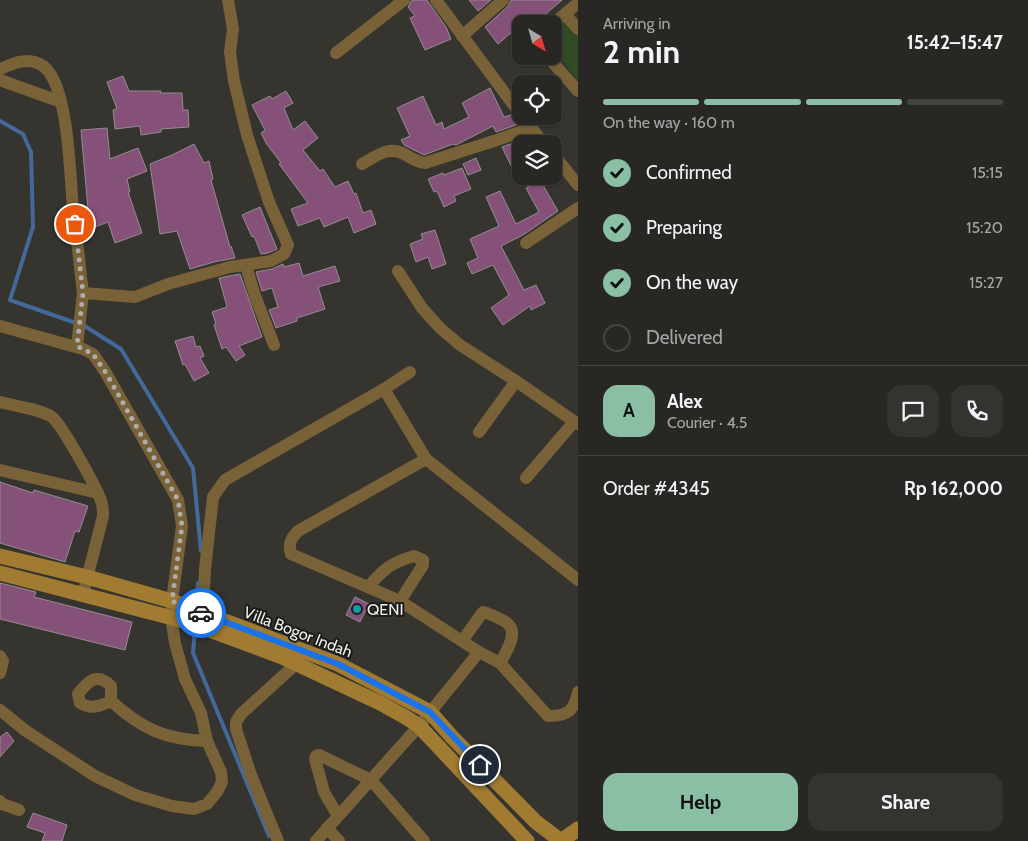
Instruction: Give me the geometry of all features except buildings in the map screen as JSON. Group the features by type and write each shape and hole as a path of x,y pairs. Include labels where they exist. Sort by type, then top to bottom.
{"street":[{"path":"83,293 135,297 168,284 230,267 271,261 284,254 288,245 269,202 245,127 234,81 230,52 232,30 228,0"},
{"path":"336,52 404,0"},
{"path":"436,0 512,103"},
{"path":"462,36 503,0"},
{"path":"562,17 578,2"},
{"path":"566,14 578,29"},
{"path":"0,69 30,60 44,66 56,84 66,129 83,293 78,340"},
{"path":"555,65 578,91"},
{"path":"0,80 61,102"},
{"path":"529,125 537,135"},
{"path":"362,164 386,151 394,150 418,162 425,163 531,128"},
{"path":"562,165 578,185"},
{"path":"526,243 578,208"},
{"path":"246,266 255,296 274,345"},
{"path":"398,271 422,308 440,328 460,345 516,380 576,423 526,478"},
{"path":"0,326 78,340 93,354 106,373 178,500 182,526 171,617 175,643 185,679 201,713 207,742 221,772 222,782 217,792 206,804 194,809 172,806 135,795 95,776 26,731 0,710"},
{"path":"197,615 205,568 213,497 225,480 384,389 410,372"},
{"path":"479,432 516,380"},
{"path":"384,389 426,459 578,580"},
{"path":"0,402 54,418 98,493 103,505 103,516 83,594"},
{"path":"426,459 298,531 292,537 289,544 291,554 400,601 500,664 548,716 558,716 568,712 575,705 578,692"},
{"path":"0,470 98,493"},
{"name":"Villa Bogor Indah","path":"0,556 87,577 172,601 197,615 338,664 430,712 452,737 536,822 561,841"},
{"path":"368,587 382,571 396,562 414,556 423,560 424,565 400,601"},
{"name":"Villa Bogor Indah","path":"0,573 171,617 197,615"},
{"path":"462,641 484,612 508,624 512,630 512,638 500,664"},
{"name":"Villa Bogor Indah","path":"197,615 209,630 296,664 380,704 419,726 527,841"},
{"path":"316,841 419,726 479,652"},
{"path":"0,656 3,662 0,673"},
{"path":"278,841 251,776 236,729 236,722 241,714 296,664"},
{"path":"111,701 126,715 160,734 185,741 207,742"},
{"path":"338,816 324,792 315,759 316,756 319,755 371,780 424,841"},
{"path":"0,800 2,804 19,810"},
{"path":"327,828 339,841"},
{"path":"561,841 578,829"}],"green space":[{"path":"564,22 578,34 578,80 562,61 562,24"}],"waterway":[{"path":"0,121 23,134 31,152 33,227 10,300 76,323"},
{"path":"83,325 121,349 193,468 201,551"},
{"path":"196,606 198,583"},
{"path":"195,628 193,653 269,836"}],"way so far":[{"path":"75,224 83,293 77,346 93,354 106,373 178,500 182,526 172,601 201,613"}],"place":[{"name":"QENI","path":"357,609"}],"route":[{"path":"201,613 338,664 430,712 480,765"}]}
